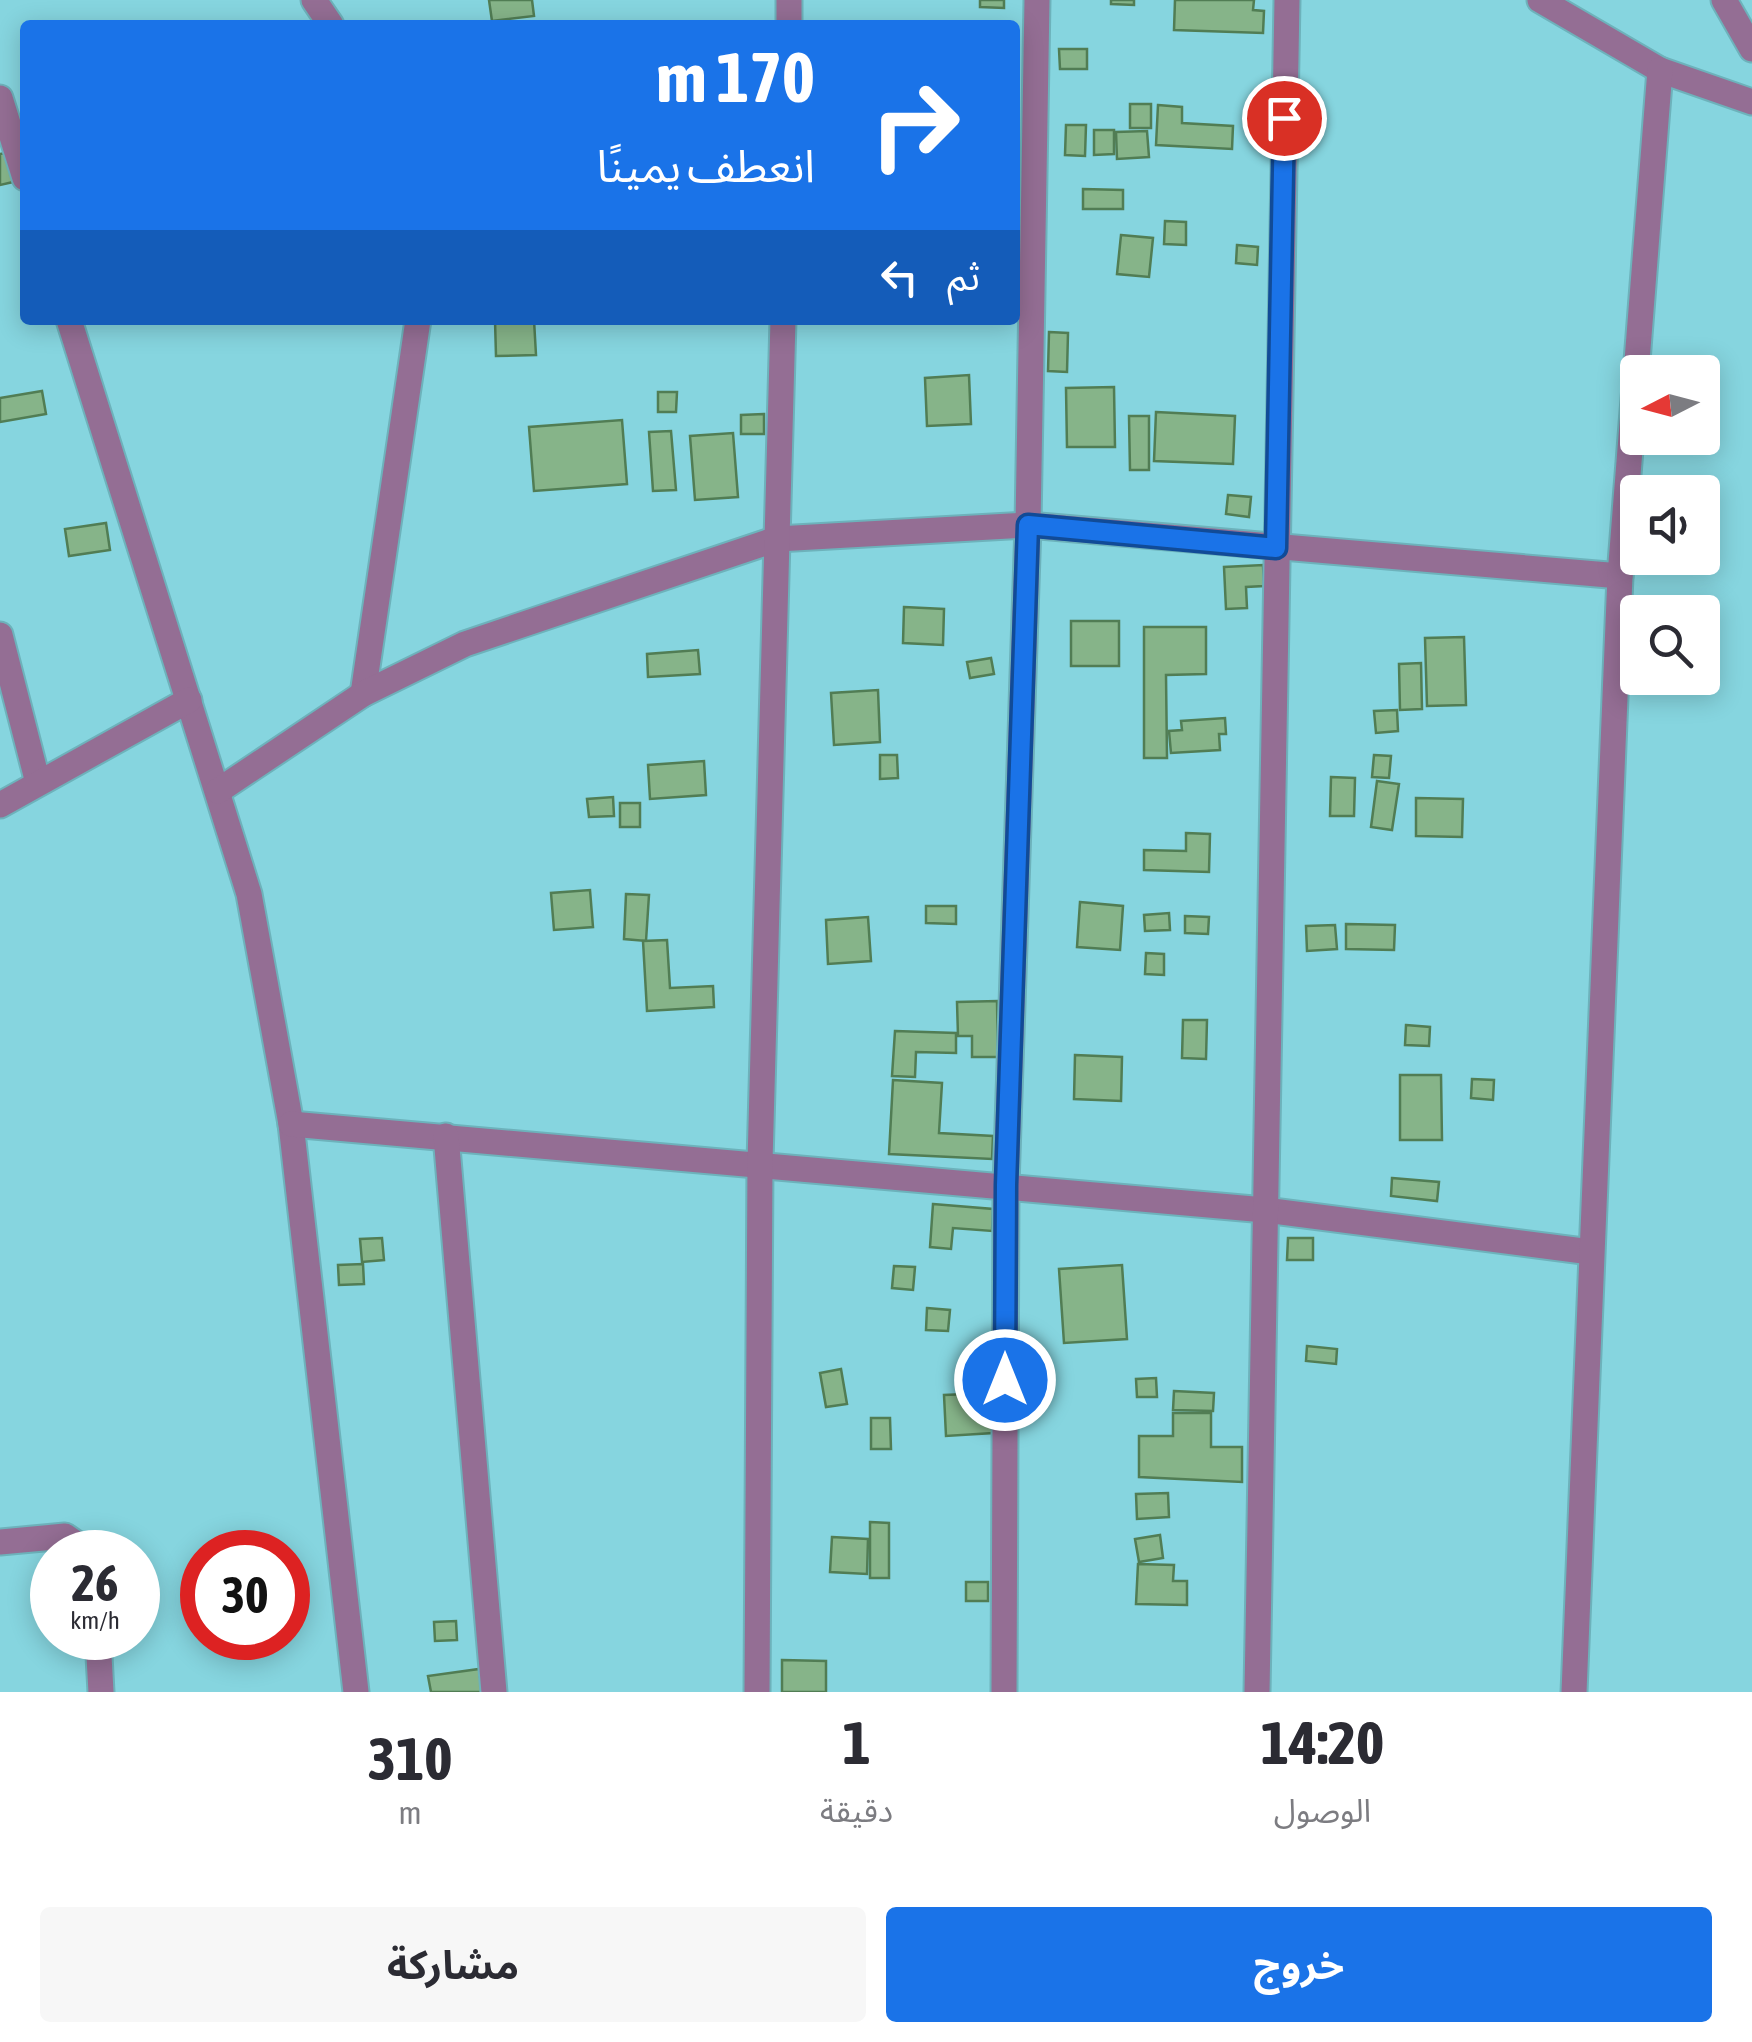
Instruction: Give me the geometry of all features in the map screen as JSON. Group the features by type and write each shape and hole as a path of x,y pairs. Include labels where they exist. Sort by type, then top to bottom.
{"street":[{"path":"1004,1692 1006,1185 1028,525 1037,0"},
{"path":"1257,1692 1286,0"},
{"path":"1540,0 1660,70 1752,102"},
{"path":"1724,0 1752,49"},
{"path":"1574,1692 1620,576 1660,70"},
{"path":"0,98 20,162"},
{"path":"72,325 249,894 291,1124 356,1692"},
{"path":"363,694 417,325"},
{"path":"757,1692 760,1162 783,325"},
{"path":"218,792 363,694 465,644 777,538 1028,525 1620,576"},
{"path":"0,635 38,783"},
{"path":"0,804 188,700"},
{"path":"291,1124 760,1162 1265,1210 1591,1252"},
{"path":"446,1136 494,1692"},
{"path":"0,1542 30,1539"},
{"path":"99,1660 101,1692"}],"building":[{"path":"489,0 532,0 534,16 492,20"},
{"path":"980,0 1004,0 1004,8 980,7"},
{"path":"1111,0 1134,0 1134,5 1111,4"},
{"path":"1175,0 1254,0 1253,10 1264,11 1263,33 1174,30"},
{"path":"1059,49 1087,49 1087,69 1060,69"},
{"path":"1130,104 1151,104 1151,128 1130,128"},
{"path":"1158,105 1182,107 1182,123 1233,126 1232,149 1156,145"},
{"path":"1066,125 1086,125 1085,156 1065,155"},
{"path":"1094,130 1114,130 1114,154 1094,155"},
{"path":"1147,131 1149,157 1117,159 1116,132"},
{"path":"6,153 13,182 0,185 0,154"},
{"path":"1083,189 1123,190 1123,209 1083,209"},
{"path":"1165,221 1186,222 1186,245 1164,244"},
{"path":"1121,235 1153,238 1149,277 1117,274"},
{"path":"1237,245 1258,247 1257,265 1236,263"},
{"path":"495,325 534,325 536,355 496,356"},
{"path":"1049,332 1068,333 1067,372 1048,371"},
{"path":"969,375 971,424 927,426 925,378"},
{"path":"1114,387 1115,447 1067,447 1066,388"},
{"path":"42,391 46,414 0,422 0,398"},
{"path":"658,392 677,392 676,412 658,412"},
{"path":"1156,412 1235,416 1233,464 1154,461"},
{"path":"764,414 764,434 741,434 741,415"},
{"path":"1129,416 1149,416 1149,470 1130,470"},
{"path":"622,420 627,484 534,491 529,427"},
{"path":"671,431 676,490 653,491 649,432"},
{"path":"733,433 738,497 695,500 690,436"},
{"path":"1228,495 1251,497 1249,517 1226,514"},
{"path":"106,523 110,550 69,556 65,529"},
{"path":"1263,565 1264,586 1246,587 1247,608 1226,609 1224,567"},
{"path":"904,607 944,609 943,645 903,643"},
{"path":"1071,621 1119,621 1119,666 1071,666"},
{"path":"1144,627 1206,627 1206,674 1166,675 1167,758 1144,758"},
{"path":"1464,637 1466,705 1427,706 1425,638"},
{"path":"698,650 700,674 648,677 647,654"},
{"path":"991,658 994,674 970,678 967,662"},
{"path":"1421,663 1422,709 1400,710 1399,664"},
{"path":"878,690 880,742 834,745 831,693"},
{"path":"1397,710 1398,731 1376,733 1374,711"},
{"path":"1225,718 1226,734 1219,734 1220,750 1171,753 1169,731 1182,730 1181,721"},
{"path":"880,755 897,755 898,778 880,779"},
{"path":"1374,755 1391,756 1389,778 1372,777"},
{"path":"704,761 706,795 650,799 648,765"},
{"path":"1331,777 1355,778 1354,816 1330,816"},
{"path":"1377,781 1399,784 1392,830 1371,827"},
{"path":"613,797 614,816 589,817 587,799"},
{"path":"1416,798 1463,799 1462,837 1416,836"},
{"path":"620,803 640,803 640,827 620,827"},
{"path":"1186,833 1210,834 1209,872 1144,870 1144,850 1186,851"},
{"path":"590,890 593,927 554,930 551,893"},
{"path":"626,894 649,895 646,941 624,939"},
{"path":"1080,902 1123,906 1120,950 1077,947"},
{"path":"926,906 956,906 956,924 926,923"},
{"path":"1169,913 1170,930 1145,931 1144,915"},
{"path":"1185,916 1209,917 1208,934 1185,933"},
{"path":"868,917 871,961 828,964 826,920"},
{"path":"1346,924 1395,925 1394,950 1346,949"},
{"path":"1335,925 1337,949 1307,951 1306,926"},
{"path":"667,940 670,988 713,986 714,1007 647,1011 643,941"},
{"path":"1146,953 1164,954 1164,975 1145,974"},
{"path":"997,1001 998,1057 972,1057 972,1036 958,1036 957,1002"},
{"path":"1183,1020 1207,1020 1206,1059 1182,1058"},
{"path":"1406,1025 1430,1027 1429,1046 1405,1045"},
{"path":"895,1031 956,1033 956,1053 916,1052 915,1077 892,1076"},
{"path":"1075,1055 1122,1057 1121,1101 1074,1099"},
{"path":"1400,1075 1441,1075 1442,1140 1400,1140"},
{"path":"1472,1079 1494,1080 1493,1100 1471,1098"},
{"path":"893,1080 942,1083 939,1133 993,1136 992,1159 889,1154"},
{"path":"1392,1178 1439,1182 1437,1201 1391,1196"},
{"path":"933,1204 993,1209 992,1231 953,1228 951,1249 930,1247"},
{"path":"382,1238 384,1260 362,1262 360,1239"},
{"path":"1288,1238 1313,1238 1313,1260 1287,1260"},
{"path":"363,1264 364,1284 339,1285 338,1265"},
{"path":"1122,1265 1127,1339 1064,1343 1059,1269"},
{"path":"894,1266 915,1267 913,1290 892,1288"},
{"path":"927,1308 950,1310 948,1331 926,1330"},
{"path":"1307,1346 1337,1349 1336,1364 1306,1361"},
{"path":"841,1369 847,1404 826,1407 820,1373"},
{"path":"989,1372 993,1433 946,1436 944,1395 968,1394 966,1373"},
{"path":"1156,1378 1157,1397 1137,1397 1136,1379"},
{"path":"1174,1391 1214,1393 1213,1411 1173,1410"},
{"path":"1173,1413 1211,1413 1211,1447 1242,1447 1242,1482 1139,1477 1139,1436 1173,1436"},
{"path":"871,1418 890,1418 891,1449 871,1449"},
{"path":"1168,1493 1169,1517 1137,1519 1136,1494"},
{"path":"870,1522 889,1523 889,1578 870,1578"},
{"path":"1160,1535 1163,1558 1139,1562 1135,1539"},
{"path":"832,1537 868,1539 867,1574 830,1572"},
{"path":"1138,1564 1174,1565 1173,1581 1187,1581 1187,1605 1136,1604"},
{"path":"966,1582 988,1582 988,1601 966,1601"},
{"path":"456,1621 457,1640 435,1641 434,1622"},
{"path":"782,1660 826,1661 826,1692 782,1692"},
{"path":"479,1669 482,1692 431,1692 428,1676"}],"route":[{"path":"1005,1380 1006,1185 1028,525 1276,548 1284,118"}]}
